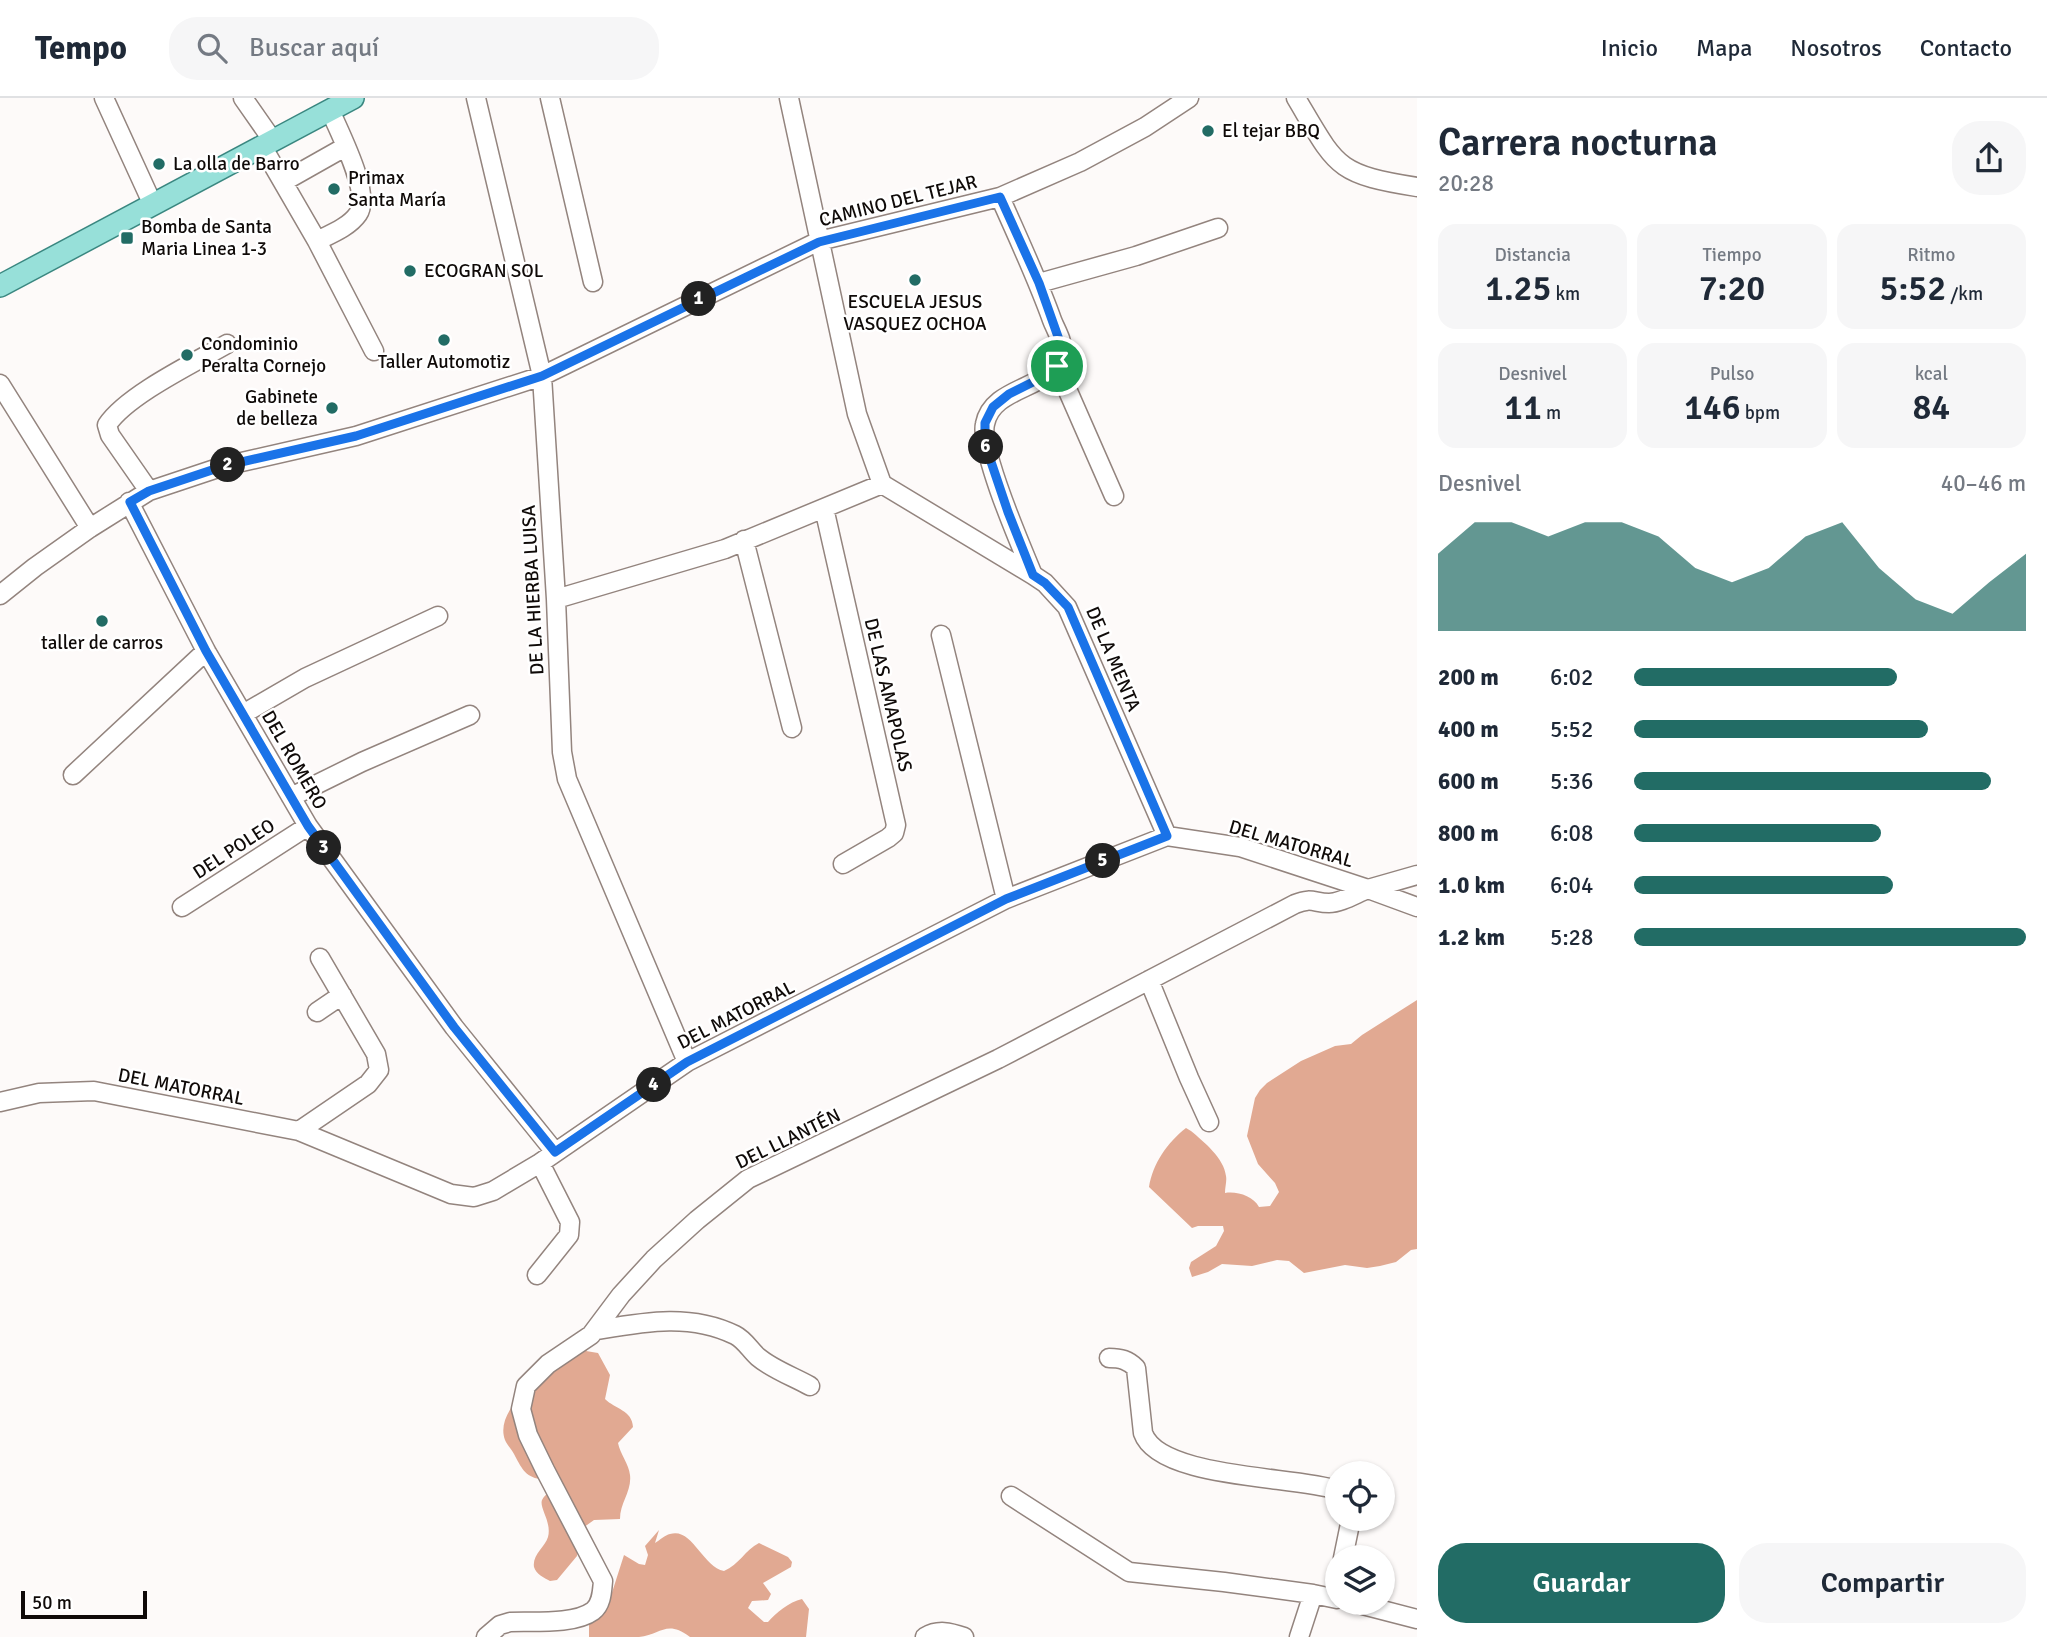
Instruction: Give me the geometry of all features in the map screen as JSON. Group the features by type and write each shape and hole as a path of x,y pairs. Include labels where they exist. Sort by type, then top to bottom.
{"main road":[{"path":"0,286 353,98"}],"street":[{"path":"104,98 153,205"},
{"path":"243,98 283,182 374,351"},
{"name":"DE LA HIERBA LUISA","path":"476,98 542,376 556,598 562,752 567,779 687,1062"},
{"path":"550,98 593,282"},
{"path":"556,598 725,549 882,484 857,414 789,98"},
{"name":"CAMINO DEL TEJAR","path":"0,595 90,528 149,491 224,466 356,436 542,376 819,242 1000,197 1080,162 1145,127 1189,98"},
{"path":"1296,98 1329,153 1345,169 1365,178 1417,187"},
{"path":"317,241 351,222 360,212 362,198 356,173 330,110"},
{"path":"283,182 345,147"},
{"path":"1000,197 1039,283 1062,348 1057,366 1041,378 1009,394 993,407 985,423 985,444 1033,575"},
{"path":"1039,283 1136,257 1218,228"},
{"path":"149,491 110,435 107,425 116,412 139,396 227,344"},
{"path":"1057,366 1114,496"},
{"path":"0,384 90,528"},
{"name":"DE LA MENTA","path":"882,484 1033,575 1045,583 1068,607 1167,836"},
{"name":"DEL ROMERO","path":"130,502 206,651 308,826 454,1027 555,1152"},
{"name":"DE LAS AMAPOLAS","path":"824,508 896,825 894,833 888,838 843,864"},
{"path":"744,540 792,728"},
{"path":"243,714 305,678 438,616"},
{"path":"941,635 1006,899"},
{"path":"74,775 206,651"},
{"path":"291,797 362,762 470,715"},
{"name":"DEL POLEO","path":"183,907 308,826"},
{"name":"DEL MATORRAL","path":"0,1102 39,1093 94,1091 299,1131 451,1194 474,1197 493,1191 540,1163 687,1062 1006,899 1167,836 1240,847 1368,889 1417,875"},
{"path":"1368,889 1417,908"},
{"name":"DEL LLANTÉN","path":"486,1637 500,1625 510,1622 575,1619 594,1611 602,1597 603,1581 528,1435 521,1409 526,1386 548,1364 575,1348 597,1330 621,1295 654,1259 697,1220 748,1179 998,1059 1295,904 1315,899 1333,904 1368,889"},
{"path":"299,1131 368,1084 379,1070 376,1054 320,958"},
{"path":"1149,980 1209,1122"},
{"path":"317,1012 342,996"},
{"path":"537,1275 569,1236 570,1222 540,1163"},
{"path":"597,1330 650,1321 681,1320 707,1325 737,1335 761,1359 810,1386"},
{"path":"1109,1358 1121,1358 1136,1368 1143,1433 1155,1450 1230,1474 1325,1488"},
{"path":"1011,1496 1129,1572 1325,1594"},
{"path":"1299,1637 1313,1594"},
{"path":"1395,1613 1417,1619"},
{"path":"925,1637 939,1632 964,1637"}],"shaded area":[{"path":"1417,1000 1417,1249 1411,1250 1396,1262 1367,1268 1345,1265 1304,1273 1289,1261 1277,1260 1252,1266 1222,1264 1192,1277 1189,1268 1191,1262 1216,1246 1224,1231 1223,1226 1192,1228 1149,1187 1157,1162 1167,1147 1186,1128 1207,1145 1222,1163 1226,1178 1225,1193 1244,1195 1259,1207 1270,1206 1279,1192 1275,1183 1258,1164 1247,1136 1255,1098 1260,1090 1301,1061 1335,1046 1351,1044"},
{"path":"593,1343 586,1351 598,1353 610,1375 605,1399 626,1413 632,1421 633,1427 618,1443 630,1481 620,1519 594,1520 580,1530 577,1556 557,1580 550,1581 540,1576 534,1567 537,1555 548,1537 542,1503 549,1491 540,1479 527,1474 521,1467 505,1440 504,1426 509,1411 520,1397 550,1371"},
{"path":"659,1530 655,1543 664,1536 678,1533 691,1541 716,1568 724,1571 759,1543 788,1557 792,1562 791,1567 763,1583 771,1594 768,1600 752,1601 748,1608 764,1622 768,1622 783,1608 802,1599 809,1609 806,1637 690,1637 675,1629 669,1629 639,1637 589,1637 589,1621 608,1605 624,1555 645,1565 648,1555 645,1546"}],"place":[{"name":"El tejar BBQ","path":"1208,131"},
{"name":"La olla de Barro","path":"159,164"},
{"name":"Primax Santa María","path":"334,189"},
{"name":"Bomba de Santa Maria Linea 1-3","path":"127,238"},
{"name":"ECOGRAN SOL","path":"410,271"},
{"name":"ESCUELA JESUS VASQUEZ OCHOA","path":"915,280"},
{"name":"Taller Automotiz","path":"444,340"},
{"name":"Condominio Peralta Cornejo","path":"187,355"},
{"name":"Gabinete de belleza","path":"332,408"},
{"name":"taller de carros","path":"102,621"}],"route":[{"path":"1000,197 1039,283 1062,348 1057,366 1041,378 1009,394 993,407 985,423 985,444 1033,575 1045,583 1068,607 1167,836 1006,899 687,1062 555,1152 454,1027 308,826 206,651 130,502 149,491 224,466 356,436 542,376 819,242 1000,197"}]}
